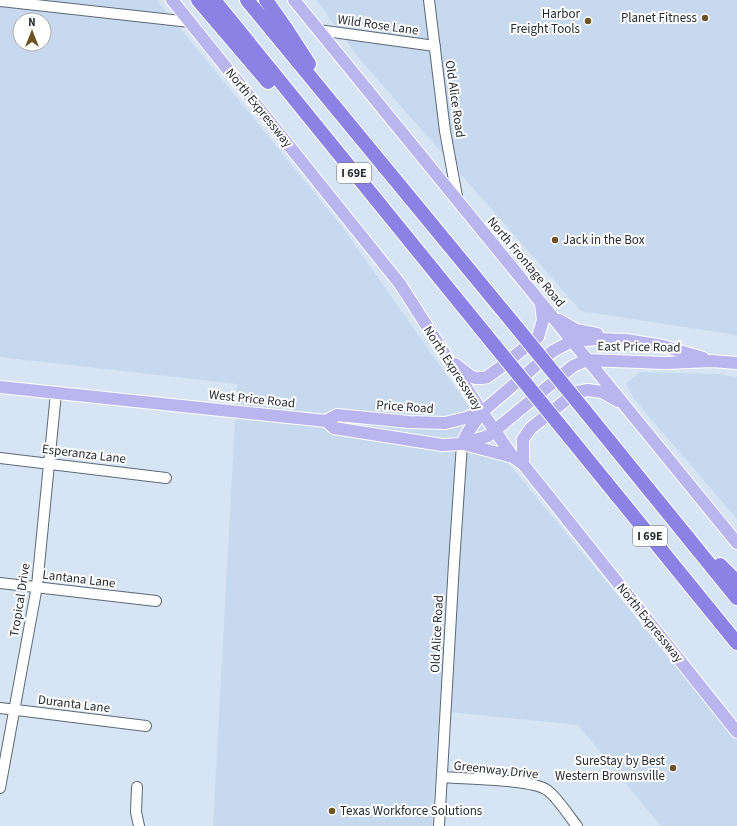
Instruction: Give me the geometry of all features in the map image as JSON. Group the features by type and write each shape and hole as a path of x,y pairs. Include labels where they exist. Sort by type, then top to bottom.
{"highway":[{"path":"198,0 267,80 316,126"},
{"name":"I 69E","path":"214,0 737,643"},
{"name":"I 69E","path":"247,0 343,119 418,206 586,411 737,598"},
{"path":"266,0 287,30 343,119"},
{"path":"661,505 737,582"}],"main road":[{"name":"North Expressway","path":"172,0 400,284 494,431 737,732"},
{"name":"North Frontage Road","path":"294,0 737,543"},
{"path":"446,357 475,378 487,377 538,337 543,320 542,304"},
{"path":"554,318 576,330 626,340"},
{"name":"East Price Road","path":"482,412 553,351 572,341 597,339 626,340 663,346 712,361"},
{"name":"East Price Road","path":"494,431 573,366 587,360 665,363 712,361 737,363"},
{"name":"West Price Road","path":"0,387 326,421 334,428 442,445 462,444 488,436 494,431"},
{"path":"482,412 468,432 462,444 518,461 523,439 531,428 576,392 588,390 602,392 626,406"},
{"name":"Price Road","path":"326,421 337,415 445,423 482,412"}],"street":[{"name":"Old Alice Road","path":"428,0 445,131 458,202"},
{"path":"0,1 190,22"},
{"name":"Wild Rose Lane","path":"318,30 435,46"},
{"name":"Tropical Drive","path":"0,788 37,586 56,393"},
{"name":"Old Alice Road","path":"439,826 462,444"},
{"name":"Esperanza Lane","path":"0,458 166,478"},
{"name":"Lantana Lane","path":"0,582 156,601"},
{"name":"Duranta Lane","path":"0,708 146,726"},
{"name":"Greenway Drive","path":"442,777 523,783 540,786 548,791 577,826"},
{"path":"137,787 136,812 139,826"}],"shaded area":[{"path":"0,0 157,0 343,228 512,468 737,739 737,826 661,826 578,725 439,711 432,826 213,826 237,384 0,357"},
{"path":"316,0 737,0 737,335 581,311 363,63"},
{"path":"640,372 716,374 737,377 737,519 634,399 626,383"}],"place":[{"name":"Planet Fitness","path":"705,18"},
{"name":"Harbor Freight Tools","path":"588,21"},
{"name":"Jack in the Box","path":"555,240"},
{"name":"SureStay by Best Western Brownsville","path":"673,768"},
{"name":"Texas Workforce Solutions","path":"332,811"}]}
